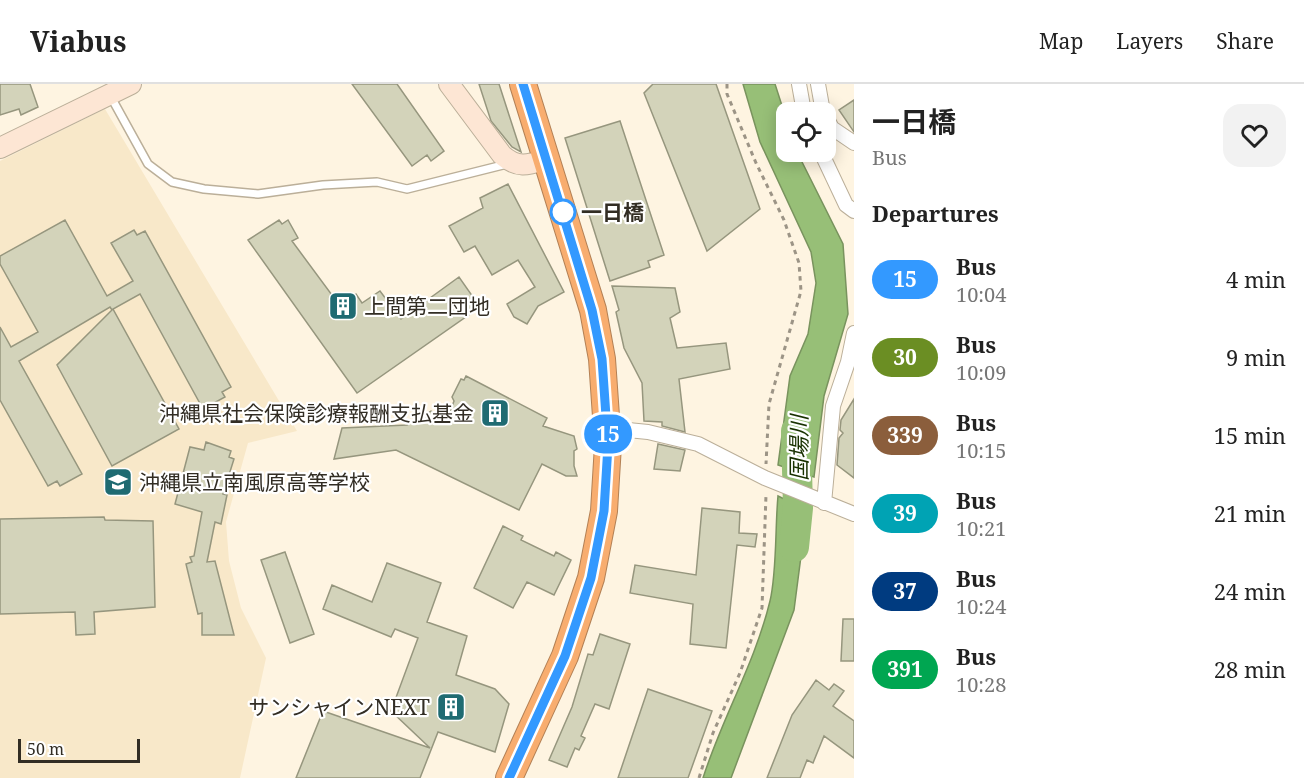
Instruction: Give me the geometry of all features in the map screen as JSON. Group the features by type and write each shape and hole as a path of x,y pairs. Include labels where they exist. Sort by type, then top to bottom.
{"highway":[{"path":"509,778 565,656 591,578 604,511 608,429 602,359 592,310 523,84"}],"street":[{"path":"0,148 131,84"},
{"path":"449,84 502,155 511,163 522,167 547,159"},
{"path":"799,84 802,102"},
{"path":"818,84 822,102"},
{"path":"836,131 854,143"},
{"path":"826,162 846,205 854,212"},
{"path":"824,502 833,406 848,362 854,333"},
{"path":"608,429 648,432 698,444 765,478 854,514"}],"lane":[{"path":"109,94 148,164 172,182 204,189 258,194 323,185 377,182 407,189 511,163"}],"path":[{"path":"727,84 727,94 756,164 784,220 799,263 801,291 769,404 766,467"},
{"path":"699,778 713,733 740,673 762,608 766,486"}],"shaded area":[{"name":"沖縄県立南風原高等学校","path":"105,109 297,431 248,443 226,522 229,561 241,608 266,658 240,778 0,778 0,161"}],"water":[{"path":"743,84 775,84 781,102 776,102 776,162 802,162 843,244 848,314 824,396 814,477 778,465 790,376 808,334 816,283 811,252 760,142"},
{"path":"778,496 807,510 794,610 731,778 703,778 764,624 770,601 775,563"}],"building":[{"path":"0,84 30,84 38,107 21,115 19,109 0,115"},
{"path":"352,84 397,84 444,151 431,161 427,155 412,166"},
{"path":"479,84 499,84 521,152 512,147 491,121"},
{"path":"653,84 716,84 760,209 707,251 644,93"},
{"path":"854,100 854,132 839,110"},
{"path":"620,121 664,255 648,261 650,267 610,281 565,138"},
{"path":"508,184 564,292 538,306 527,324 514,317 507,304 535,287 518,260 492,275 475,246 464,252 449,226 483,208 480,198"},
{"path":"65,220 107,296 133,281 111,243 134,230 137,235 145,231 231,387 222,392 225,397 203,409 140,294 113,309 179,429 112,466 57,365 112,310 110,307 19,361 82,474 60,486 57,481 48,486 0,400 0,327 11,347 38,332 0,264 0,256"},
{"name":"上間第二団地","path":"279,220 282,224 288,220 298,238 292,241 340,306 356,294 362,303 380,291 401,319 459,277 480,307 357,393 248,240"},
{"path":"612,286 675,288 680,312 670,318 677,348 726,343 730,369 679,379 685,432 662,426 662,422 644,421 642,383 624,348 616,312 619,310"},
{"path":"466,376 547,418 543,426 574,436 577,449 574,451 574,466 577,476 566,476 542,464 519,510 396,450 334,459 342,428 407,425 431,411 447,419 454,401 452,397 461,379 464,380"},
{"path":"854,399 854,478 837,465 839,438 843,433 840,430 841,420"},
{"path":"206,442 231,451 229,457 234,459 223,494 227,495 221,524 215,522 207,562 215,561 234,635 202,635 202,613 198,614 186,564 192,562 190,557 194,556 202,512 175,504 190,447 204,450"},
{"path":"658,444 685,450 680,471 654,469"},
{"path":"702,508 740,512 739,533 757,534 755,547 737,545 726,648 690,644 693,604 630,593 635,565 696,575"},
{"path":"104,517 105,520 153,521 155,607 94,612 95,634 76,635 75,612 0,614 0,519"},
{"path":"503,526 523,536 521,540 554,556 556,552 571,560 554,595 527,582 513,608 474,588"},
{"path":"285,552 314,634 290,643 261,560"},
{"path":"387,563 441,583 427,622 467,636 456,675 495,689 509,704 495,752 438,732 420,778 296,778 323,711 430,748 391,711 418,638 395,629 391,637 323,609 332,585 372,602"},
{"path":"843,619 854,619 854,661 841,661"},
{"path":"600,634 630,644 609,709 595,704 581,736 585,738 579,750 575,748 567,767 549,760 572,707 588,654 593,655"},
{"path":"816,680 829,690 834,684 844,691 833,706 854,721 854,758 824,736 813,763 807,760 800,778 767,778 792,715"},
{"path":"648,689 712,711 688,778 618,778"}],"waterway":[{"name":"国場川","path":"794,547 798,508 796,431"}],"bus line":[{"name":"15","path":"509,778 565,656 591,578 604,511 608,445 602,359 592,310 523,84"}],"place":[{"name":"一日橋","path":"563,212"},
{"name":"上間第二団地","path":"343,306"},
{"name":"沖縄県社会保険診療報酬支払基金","path":"495,413"},
{"name":"沖縄県立南風原高等学校","path":"118,482"},
{"name":"サンシャインNEXT","path":"451,707"}]}
